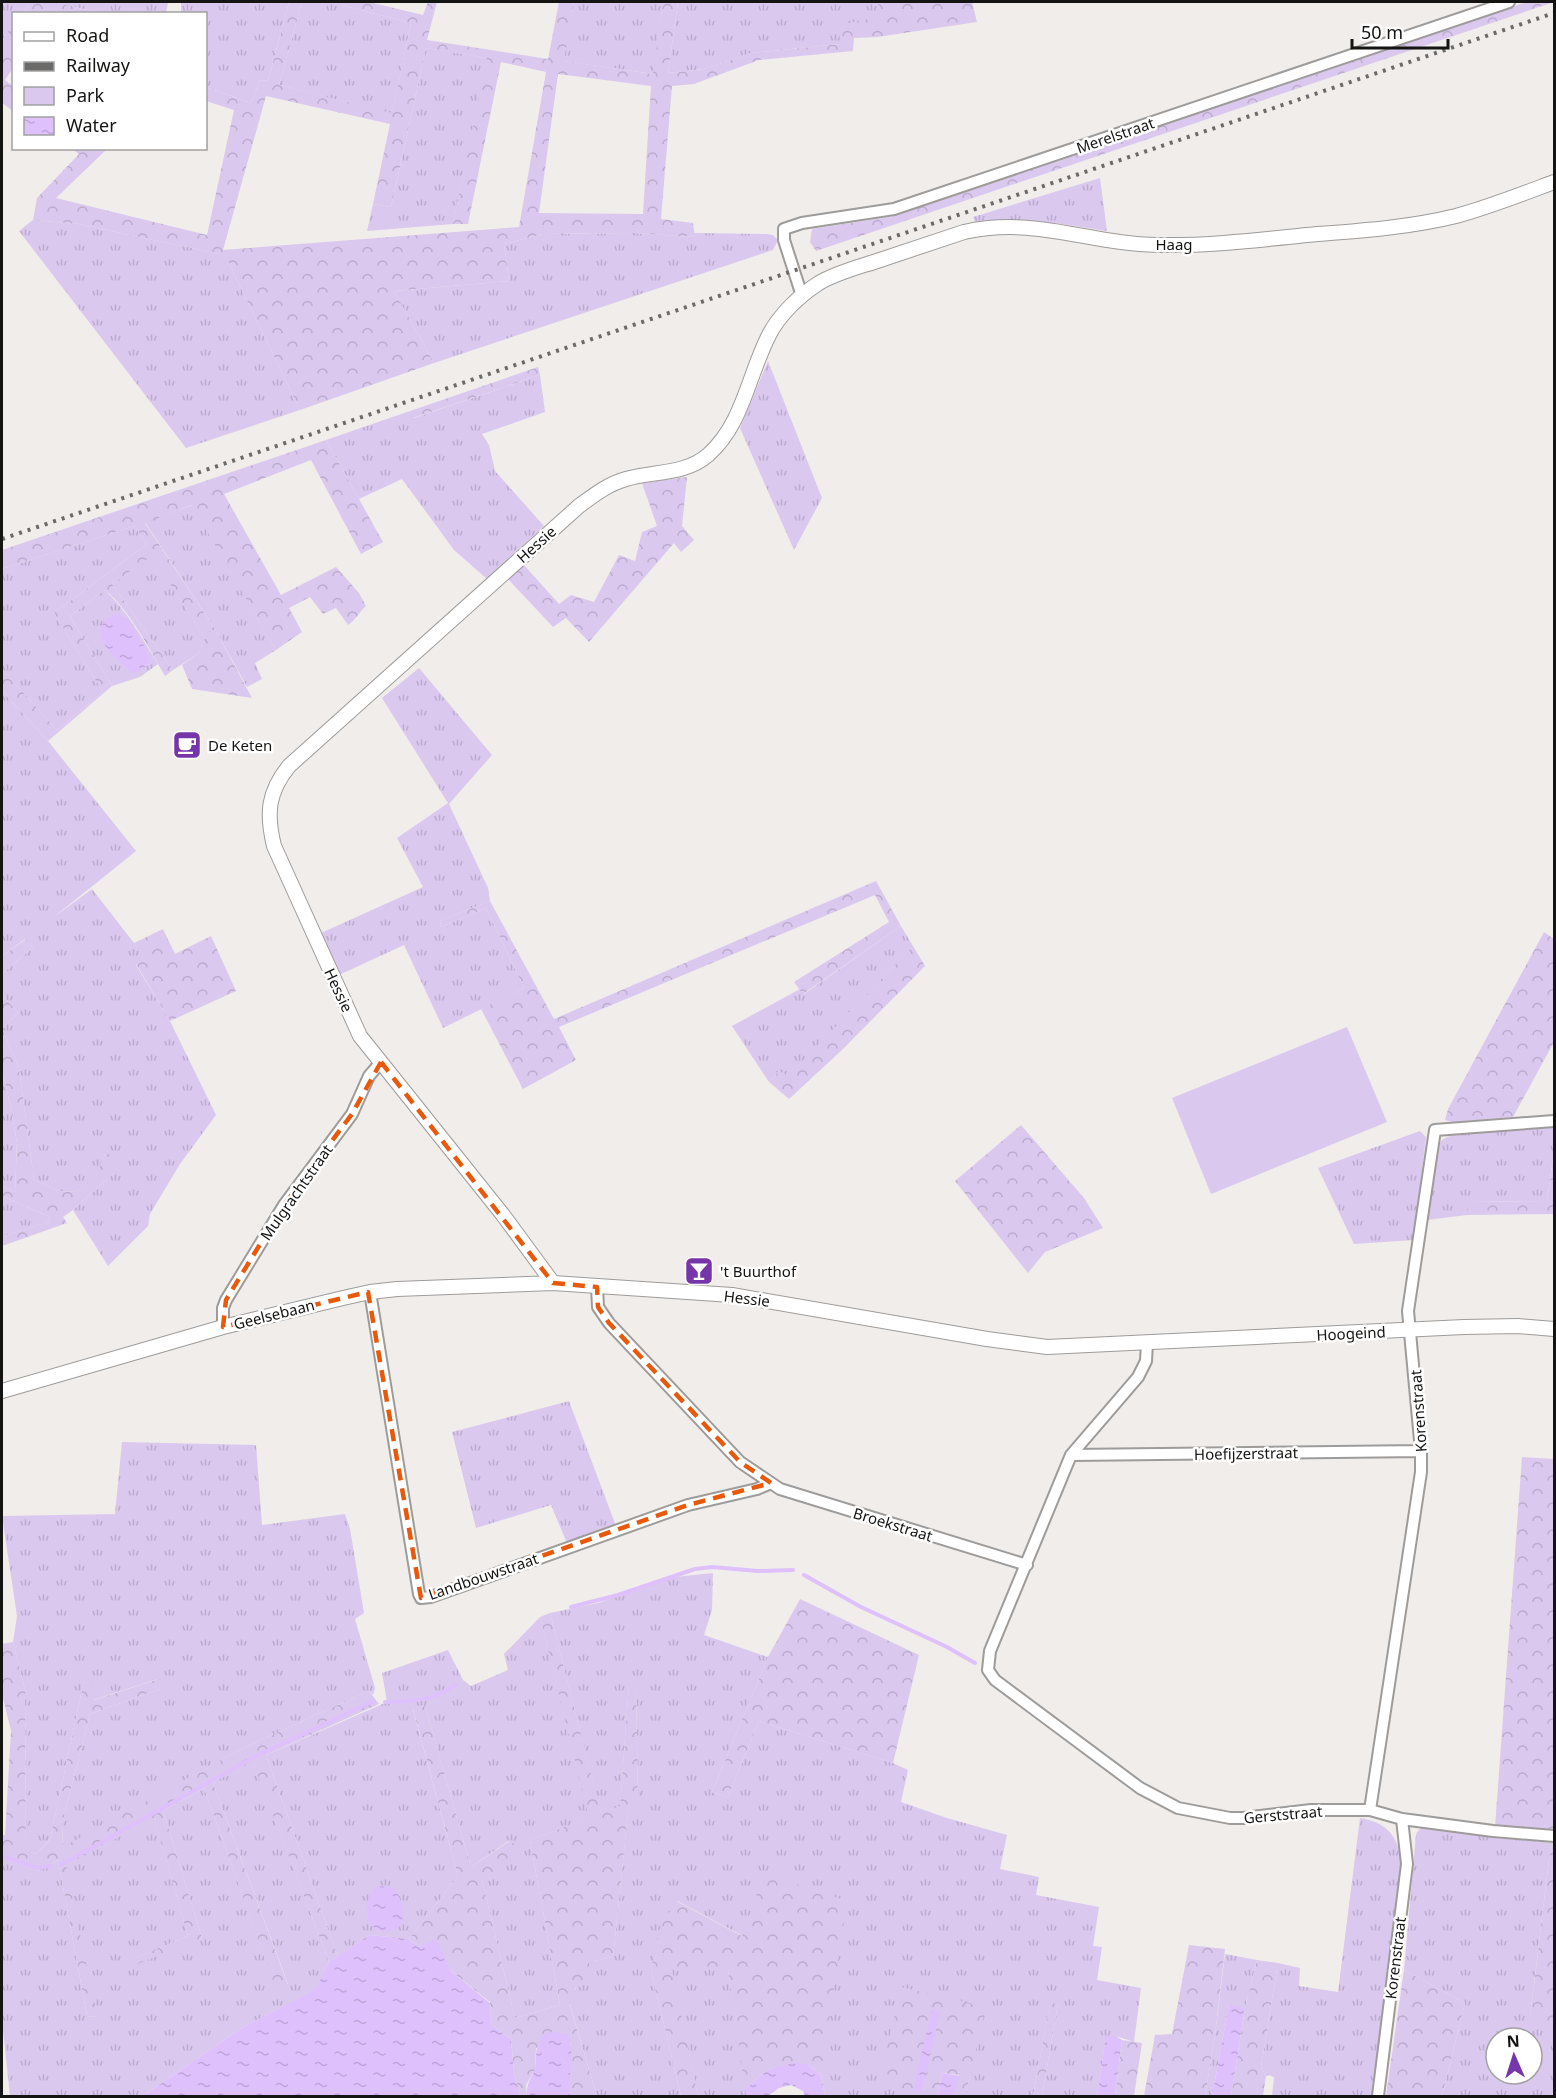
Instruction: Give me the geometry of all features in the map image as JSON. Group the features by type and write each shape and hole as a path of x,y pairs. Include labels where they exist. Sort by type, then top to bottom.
{"street":[{"name":"Merelstraat","path":"802,296 783,240 784,229 802,223 894,209 1509,2"},
{"name":"Haag","path":"802,296 840,273 964,232 983,228 1032,227 1120,242 1156,245 1239,242 1415,225 1457,215 1554,182"},
{"name":"Hessie","path":"802,296 769,334 737,417 724,438 706,456 676,471 642,475 617,482 596,493 289,766 278,780 269,806 270,832 274,846 360,1036 503,1215 553,1283 742,1296 1024,1345 1066,1347 1147,1343"},
{"name":"Mulgrachtstraat","path":"223,1327 223,1308 226,1300 284,1204 352,1114 369,1076 381,1062"},
{"name":"Korenstraat","path":"1370,1810 1419,1496 1421,1451 1408,1311 1435,1130 1554,1120"},
{"name":"Geelsebaan","path":"2,1390 223,1327 370,1292 553,1283"},
{"name":"Broekstraat","path":"597,1287 598,1307 609,1323 740,1461 780,1489 1027,1565"},
{"name":"Landbouwstraat","path":"370,1292 421,1598 431,1597 688,1504 757,1489 771,1483"},
{"name":"Hoogeind","path":"1147,1343 1518,1326 1554,1329"},
{"path":"1027,1565 1071,1455 1138,1377 1146,1360 1147,1343"},
{"name":"Hoefijzerstraat","path":"1071,1455 1421,1451"},
{"name":"Gerststraat","path":"1027,1565 990,1652 988,1670 995,1680 1140,1788 1178,1808 1230,1818 1311,1810 1370,1810 1402,1819 1493,1831 1554,1836"},
{"name":"Korenstraat","path":"1378,2097 1407,1864 1402,1819"}],"highlighted area":[{"path":"381,1062 553,1283 597,1287 598,1307 609,1323 740,1462 771,1483 688,1505 421,1598 368,1292 223,1327 226,1300 284,1205 352,1114"}],"green space":[{"path":"2,2 30,4 23,12 12,12 12,26 2,40"},
{"path":"27,2 55,2 96,12 23,12 29,5"},
{"path":"55,2 168,2 166,12 96,12"},
{"path":"181,2 289,2 268,81 260,80 251,103 207,87 207,12 181,12"},
{"path":"289,2 302,2 279,85 392,113 411,23 330,2 369,2 423,15 428,2 437,2 427,40 548,59 559,2 574,2 564,61 653,74 663,2 678,2 668,73 704,69 751,53 840,44 839,25 879,17 878,2 972,2 977,22 877,37 854,38 853,51 759,60 694,84 672,86 661,219 693,223 695,237 634,233 543,234 504,244 509,281 394,291 434,363 300,410 225,255 78,224 33,220 37,198 79,154 73,150 106,150 56,198 207,235 234,110 207,101 207,87 251,103 260,80 268,81","holes":["426,48 487,58 453,224 468,224 501,62 546,72 519,227 223,250 266,96 390,124 373,204 391,207","558,74 651,86 643,214 539,213"]},
{"path":"302,2 330,2 411,23 392,114 279,85"},
{"path":"574,2 663,2 654,74 563,61"},
{"path":"678,2 878,2 880,17 840,44 751,53 704,69 668,73"},
{"path":"1527,2 1554,2 816,251 810,242 812,229 890,217"},
{"path":"12,26 12,70 5,80 12,85 12,110 2,103 2,40"},
{"path":"426,48 488,58 453,224 367,231 373,204 391,207"},
{"path":"1100,178 1107,231 1016,220 976,224 973,217"},
{"path":"33,220 78,224 225,255 300,410 186,448 19,231"},
{"path":"634,233 695,237 694,233 766,234 773,235 778,240 773,250 434,363 394,291 509,281 504,244 543,234"},
{"path":"768,361 822,498 794,550 740,428"},
{"path":"538,367 540,375 413,418 410,411"},
{"path":"540,375 545,412 482,434 489,445 495,471 544,526 487,579 454,550 402,479 359,499 326,440 410,411 414,418"},
{"path":"326,440 383,542 361,554 311,460 224,494 281,595 336,567 359,593 366,606 351,623 348,625 336,608 323,614 310,597 289,608 302,632 276,650 192,505 145,523 216,631 252,698 192,689 182,665 198,654 205,638 152,556 112,584 173,670 165,676 131,619 105,590 70,616 112,686 48,741 2,691 2,669 57,730 103,692 54,613 147,544 134,526 2,569 2,550"},
{"path":"687,477 682,526 694,540 681,552 674,543 589,642 566,618 553,627 508,579 524,565 559,604 571,595 594,602 619,555 635,561 642,532 657,526 642,483"},
{"path":"193,505 276,650 255,663 262,679 247,687 216,631 145,522"},
{"path":"134,526 147,544 54,613 103,692 57,730 2,669 2,569"},
{"path":"152,555 205,638 198,654 173,670 112,584"},
{"path":"105,590 127,616 158,664 140,677 112,686 70,616"},
{"path":"419,668 492,755 449,804 488,888 490,901 440,921 441,927 486,908 524,988 443,1028 404,945 339,975 321,933 423,887 397,838 448,803 382,698"},
{"path":"2,691 48,741 136,851 54,917 92,889 144,959 136,965 170,1021 216,1115 180,1164 150,1214 148,1226 108,1266 73,1210 114,1173 105,1154 95,1178 76,1192 59,1191 34,1180 19,1068 2,1029 18,1013 2,994 2,974 33,947 25,939 2,956"},
{"path":"876,881 901,926 803,994 794,982 889,922 875,895 559,1027 576,1060 523,1089 481,1009 524,988 486,908 441,927 440,921 490,901 554,1019"},
{"path":"901,926 913,946 788,1077 779,1071 769,1082 732,1026 800,989 804,994"},
{"path":"163,929 175,954 211,936 236,991 170,1021 136,964 143,959 134,943"},
{"path":"1544,932 1554,939 1554,1042 1513,1117 1452,1122 1445,1120 1448,1109"},
{"path":"26,939 33,947 2,974 2,956"},
{"path":"913,946 925,966 843,1049 789,1099 769,1082 779,1071 788,1076"},
{"path":"2,994 18,1013 2,1029"},
{"path":"1347,1027 1387,1122 1211,1194 1172,1098"},
{"path":"2,1029 19,1068 34,1180 59,1191 76,1192 95,1177 105,1154 115,1155 114,1173 63,1217 67,1223 2,1246 2,1237 50,1221 48,1216 2,1196 2,1186 15,1192 17,1142 2,1070"},
{"path":"2,1070 17,1142 15,1192 2,1186"},
{"path":"1554,1124 1554,1151 1547,1201 1467,1202 1467,1215 1427,1220 1435,1150 1442,1140 1455,1133"},
{"path":"1021,1125 1084,1198 1103,1228 1045,1252 1028,1273 955,1181"},
{"path":"1420,1131 1426,1137 1414,1240 1354,1244 1318,1168"},
{"path":"1554,1151 1554,1214 1467,1215 1467,1202 1547,1201"},
{"path":"2,1196 48,1216 50,1221 2,1237"},
{"path":"569,1401 616,1526 567,1543 551,1505 476,1528 452,1432"},
{"path":"122,1442 256,1445 262,1525 345,1514 350,1529 364,1613 355,1619 375,1688 373,1695 369,1691 241,1749 63,1848 62,1824 90,1714 160,1689 158,1679 93,1700 84,1680 50,1840 36,1854 26,1850 25,1690 13,1642 17,1616 2,1516 115,1514"},
{"path":"1522,1457 1554,1459 1554,1831 1495,1827"},
{"path":"713,1573 712,1610 704,1635 768,1657 712,1792 728,1797 759,1721 893,1763 908,1770 901,1802 1007,1835 1000,1869 1039,1877 1036,1895 1099,1907 1093,1946 1102,1947 1097,1980 1141,1988 1134,2042 1116,2036 1106,2037 1097,2096 1042,2096 1058,2004 1050,2004 1033,2096 965,2096 985,2007 912,2096 825,2096 764,1874 743,1936 677,1901 651,1970 681,2096 597,2096 569,2002 589,1962 613,1957 629,1803 638,1802 636,1685 629,1684 620,1807 601,1814 550,1613 598,1603 675,1577"},
{"path":"800,1599 919,1655 893,1763 759,1721 728,1797 712,1792 768,1657"},
{"path":"550,1613 601,1813 620,1806 629,1683 636,1685 638,1802 629,1804 613,1957 589,1962 591,1983 575,1988 577,2001 569,2003 597,2096 570,2096 568,2087 571,2043 536,2048 535,2070 526,2085 527,2096 520,2096 514,2072 511,2039 491,2025 490,2002 451,1971 437,1940 419,1947 409,1939 458,1876 413,1709 425,1706 471,1867 511,1840 520,1852 482,1880 515,2018 560,2005 530,1840 589,1818 540,1617"},
{"path":"540,1617 590,1818 530,1840 560,2005 515,2018 482,1880 510,1840 471,1867 425,1706 413,1710 458,1876 409,1939 370,1935 338,1957 266,1755 387,1702 382,1673 448,1650 463,1680 471,1686 508,1670 504,1654"},
{"path":"13,1642 25,1690 26,1850 36,1854 50,1840 84,1680 97,1684 94,1700 159,1679 160,1689 90,1714 62,1824 63,1847 241,1749 369,1691 379,1704 266,1755 338,1957 329,1962 252,1760 213,1783 288,1985 277,1992 204,1788 163,1811 202,1938 120,1971 118,1965 188,1936 154,1818 66,1866 97,2017 87,2016 58,1860 39,1871 2,1858 11,1731 2,1694 2,1644"},
{"path":"252,1759 329,1962 317,1989 240,2029 143,2096 10,2096 2,2021 2,1858 39,1871 58,1860 87,2016 96,2017 65,1866 154,1817 188,1936 119,1965 202,1938 163,1811 204,1788 277,1991 288,1984 213,1783"},
{"path":"1360,1818 1383,1826 1393,1836 1401,1859 1373,2096 1272,2096 1274,2077 1266,2076 1261,2067 1278,1963 1300,1968 1299,1986 1338,1992"},
{"path":"1422,1826 1551,1843 1530,2017 1554,2023 1554,2096 1442,2096 1465,2003 1404,1970 1416,1834"},
{"path":"1551,1843 1554,1843 1554,2023 1530,2018"},
{"path":"764,1873 847,1901 821,2075 807,2064 768,2070 745,2089 728,1970 672,1970 698,2096 681,2096 651,1970 659,1930 676,1901 742,1936"},
{"path":"1189,1945 1225,1949 1205,2096 1144,2096 1155,2035 1172,2034"},
{"path":"1225,1954 1257,1960 1245,2008 1229,2006 1212,2096 1205,2096 1215,2035"},
{"path":"1257,1960 1278,1963 1261,2067 1266,2076 1263,2096 1231,2096 1245,2008"},
{"path":"728,1969 747,2096 698,2096 671,1970"},
{"path":"1404,1970 1465,2003 1442,2096 1386,2096"},
{"path":"901,1987 986,2007 965,2096 954,2096 959,2075 942,2073 938,2096 912,2096 879,2082","holes":["932,2010 940,2011 922,2091 913,2090"]},
{"path":"1050,2003 1058,2004 1042,2096 1033,2096"},
{"path":"1122,2040 1142,2043 1134,2096 1115,2096"}],"water":[{"path":"116,614 128,618 148,653 149,662 142,670 133,673 118,661 105,645 101,636 101,628 105,621"},
{"path":"378,1886 394,1888 399,1897 403,1914 398,1929 377,1930 368,1918 368,1900 370,1894"},
{"path":"370,1935 409,1939 419,1947 437,1939 451,1971 490,2003 491,2025 511,2039 514,2072 520,2096 143,2096 240,2029 316,1989 329,1962"},
{"path":"1229,2005 1245,2008 1231,2096 1212,2096"},
{"path":"932,2009 940,2011 922,2092 913,2090"},
{"path":"552,2032 568,2034 571,2049 570,2096 527,2096 528,2084 535,2068 538,2044 544,2034"},
{"path":"1106,2036 1116,2036 1122,2040 1115,2096 1097,2096"},
{"path":"793,2063 807,2064 821,2075 825,2096 805,2096 803,2091 791,2085 779,2088 768,2096 746,2096 745,2089 768,2070"},
{"path":"942,2073 960,2076 954,2096 938,2096"}],"waterway":[{"path":"571,1607 618,1595 695,1569 712,1567 758,1571 793,1570"},
{"path":"804,1575 861,1607 947,1647 975,1663"},
{"path":"385,1702 412,1701 430,1697 455,1685"},
{"path":"61,1865 256,1756 374,1701"},
{"path":"2,1856 37,1868 51,1866"}],"railway":[{"path":"2,539 1554,13"}],"place":[{"name":"De Keten","path":"187,745"},
{"name":"'t Buurthof","path":"699,1271"}]}
